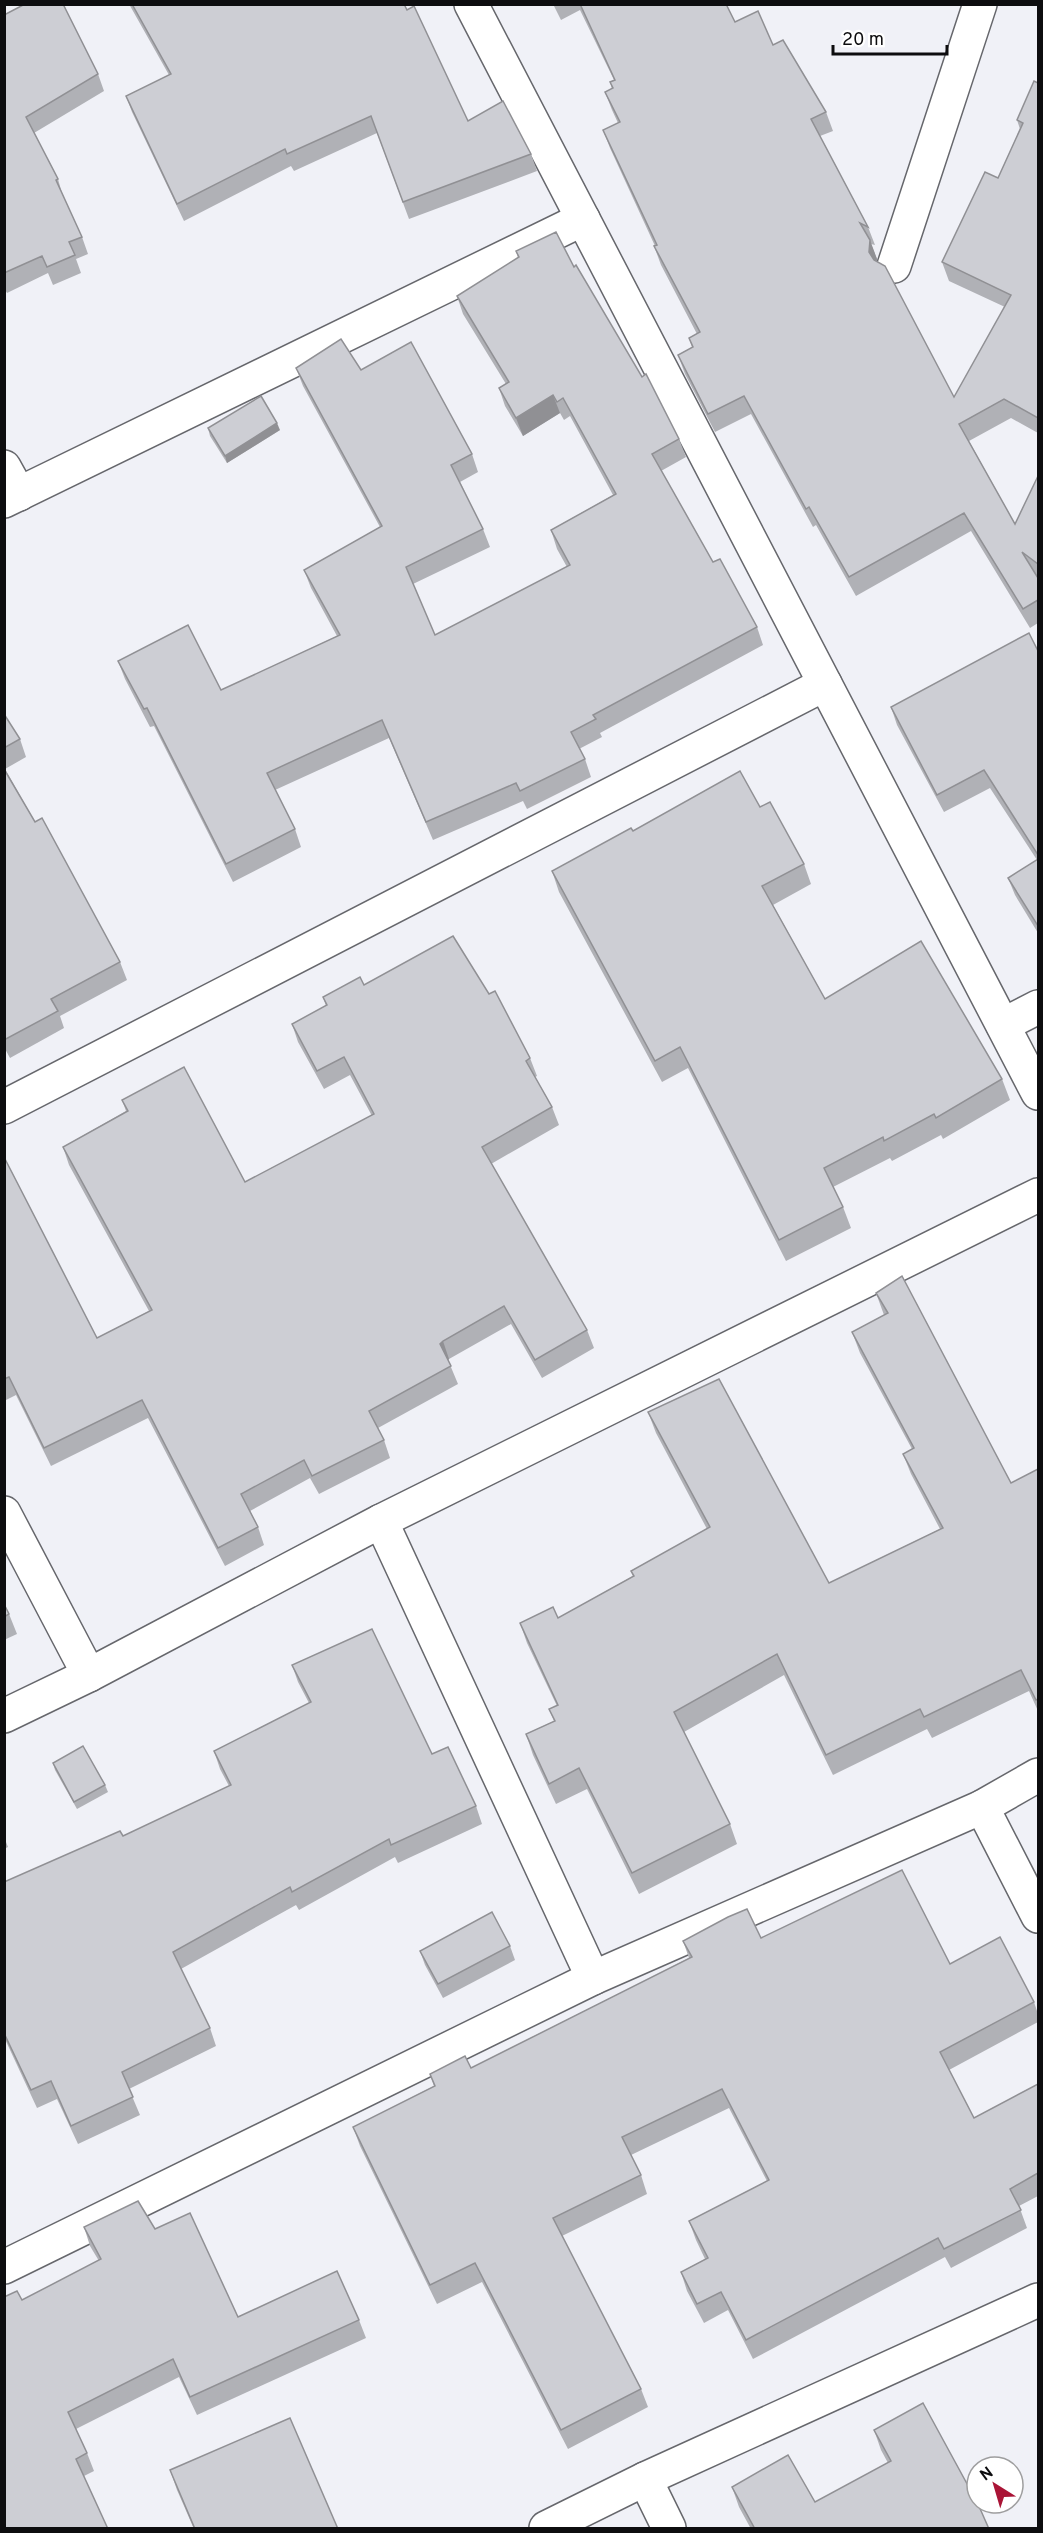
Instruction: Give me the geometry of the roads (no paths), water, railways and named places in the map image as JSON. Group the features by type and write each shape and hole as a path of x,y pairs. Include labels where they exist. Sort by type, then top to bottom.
{"street":[{"path":"471,4 1038,1093"},
{"path":"894,266 980,4"},
{"path":"10,487 583,219"},
{"path":"4,1107 825,684"},
{"path":"1003,1025 1038,1007"},
{"path":"4,1716 89,1675 381,1521 1038,1195"},
{"path":"4,1513 89,1675"},
{"path":"381,1521 593,1978"},
{"path":"4,2267 593,1978 981,1807 1038,1775"},
{"path":"981,1807 1038,1916"},
{"path":"546,2529 645,2479 1038,2300"},
{"path":"645,2479 669,2529"}]}
